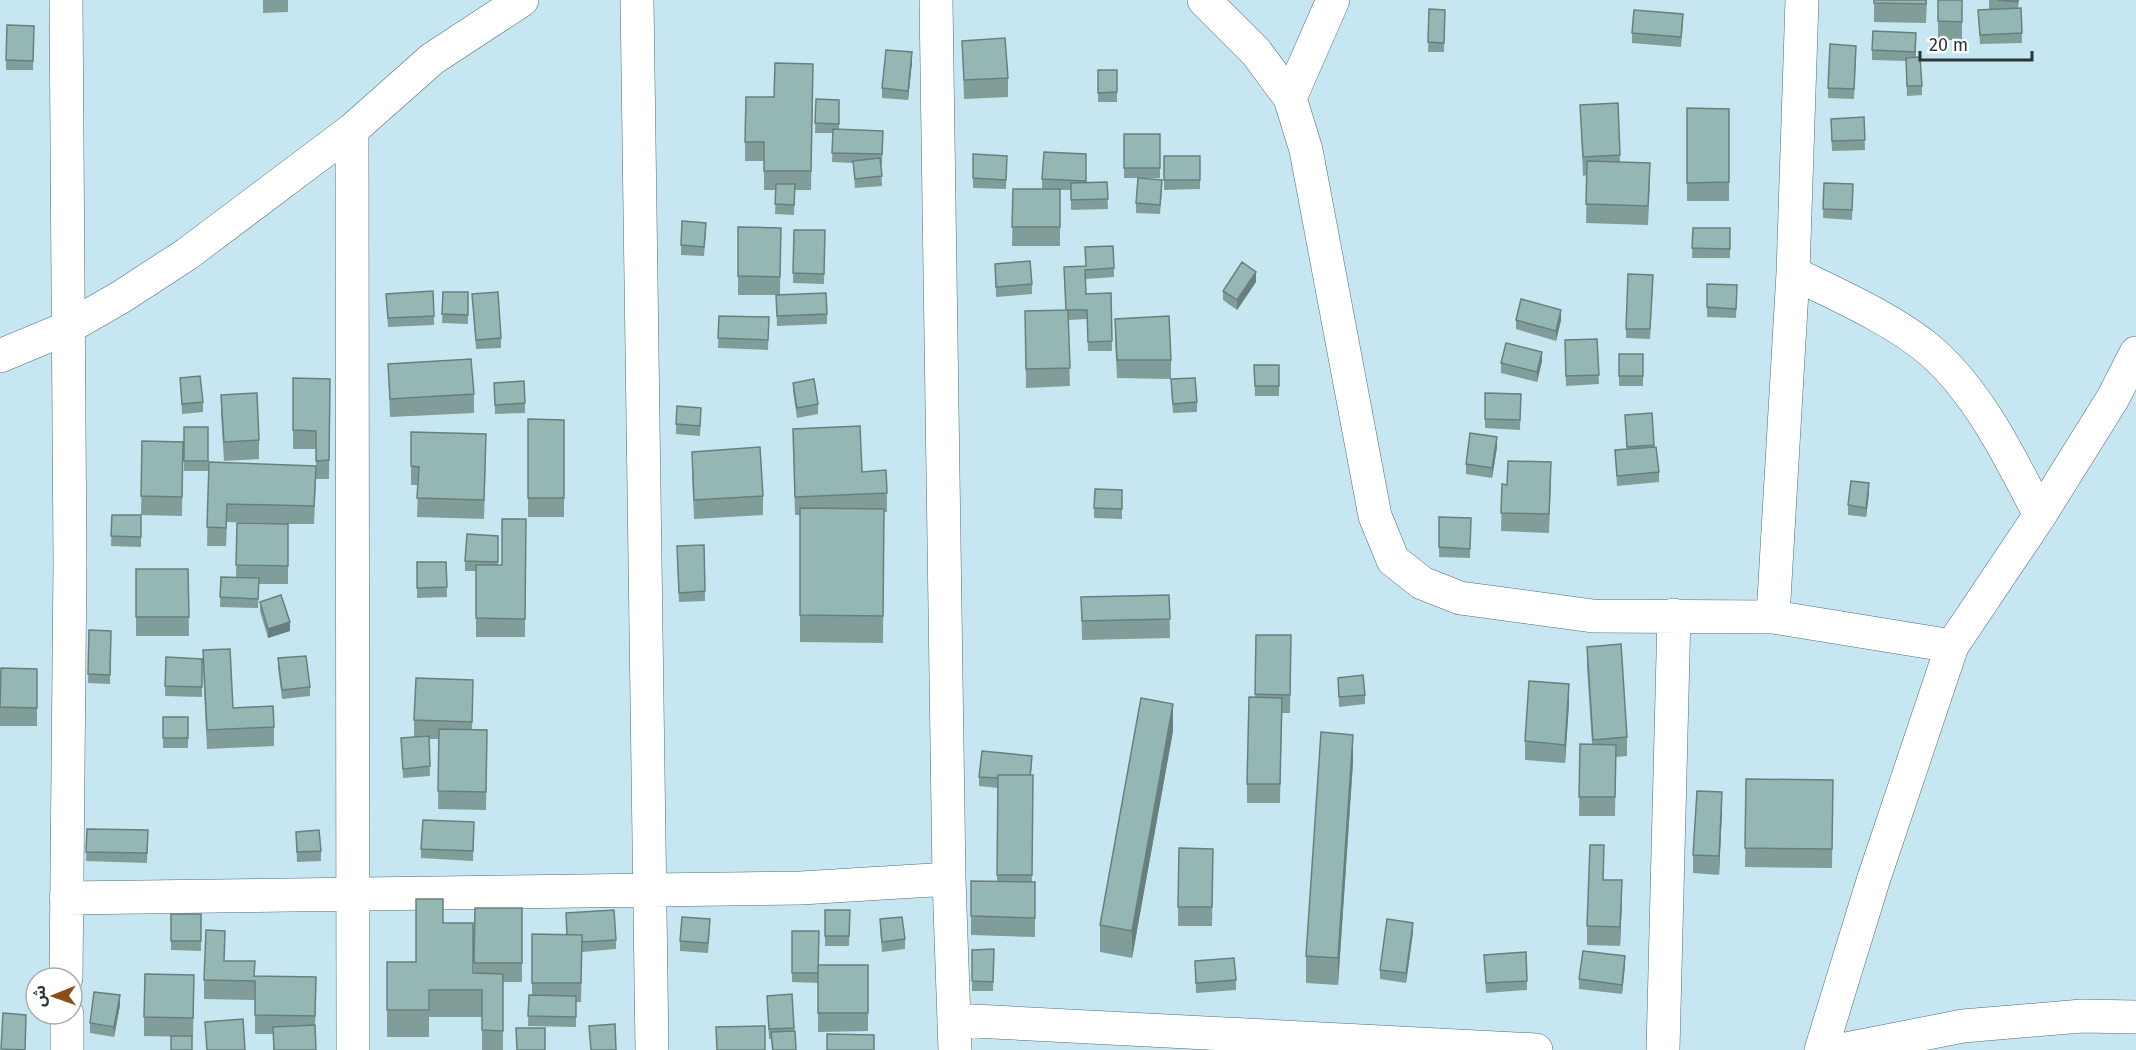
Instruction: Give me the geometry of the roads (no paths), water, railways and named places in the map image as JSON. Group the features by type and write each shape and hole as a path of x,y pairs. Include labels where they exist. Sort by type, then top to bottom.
{"street":[{"path":"66,0 70,562 66,966"},
{"path":"0,356 67,328 187,254 352,130 432,59 522,0"},
{"path":"637,0 652,1050"},
{"path":"936,0 949,879 955,1035 1536,1050"},
{"path":"1204,0 1256,52 1290,98 1306,150 1375,516 1393,560 1422,583 1460,598 1593,616 1773,617 1952,646"},
{"path":"1290,98 1333,0"},
{"path":"1773,617 1792,273 1802,0"},
{"path":"352,130 351,895 353,1050"},
{"path":"1792,273 1867,309 1931,351 1971,394 2005,448 2040,515"},
{"path":"1821,1050 1873,880 1952,646 2040,515 2113,398 2136,353"},
{"path":"1663,1050 1674,615"},
{"path":"66,898 801,888 949,879"},
{"path":"1841,1050 1963,1026 2082,1016 2136,1017"},
{"path":"67,1026 67,1050"}]}
